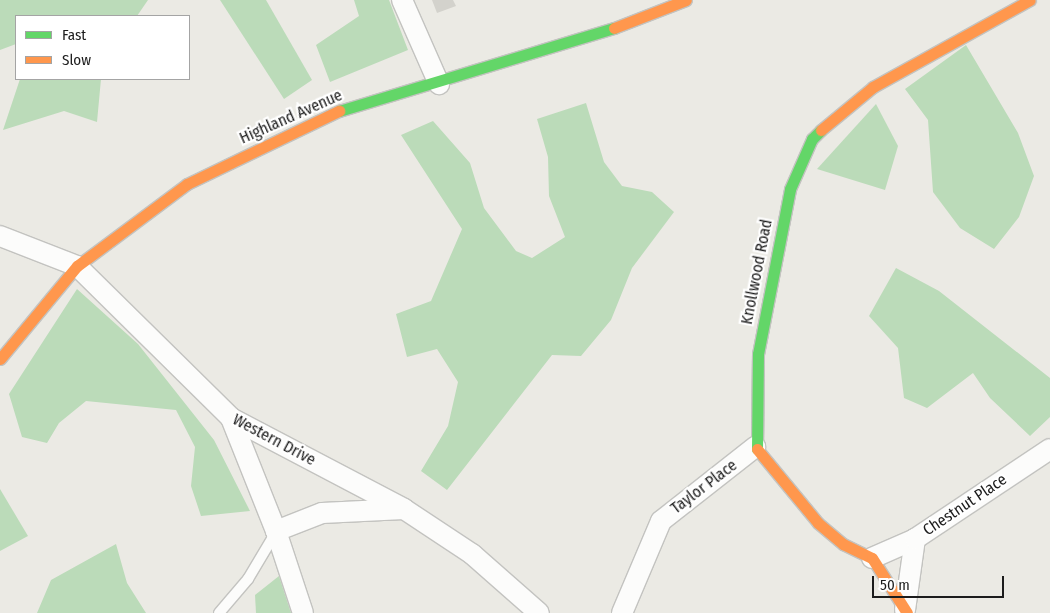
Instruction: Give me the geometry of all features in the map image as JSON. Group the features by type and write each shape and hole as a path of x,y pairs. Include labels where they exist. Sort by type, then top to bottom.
{"street":[{"path":"402,0 439,84"},
{"name":"Highland Avenue","path":"0,359 77,266 187,184 336,112 439,84 634,22 686,0"},
{"name":"Knollwood Road","path":"755,446 758,354 790,189 812,139 872,88 1030,0"},
{"name":"Western Drive","path":"0,236 77,266 231,418 404,509 472,554 539,613"},
{"path":"231,418 276,531 303,613"},
{"path":"755,446 818,523 843,544 872,558 906,611"},
{"name":"Taylor Place","path":"622,613 661,521 755,446"},
{"name":"Chestnut Place","path":"906,611 915,538 1050,450"},
{"path":"276,531 322,513 404,509"},
{"path":"872,558 915,538"}],"lane":[{"path":"220,613 248,579 276,531"}],"green space":[{"path":"0,0 148,0 138,15 15,15 15,44 0,50"},
{"path":"220,0 266,0 312,80 284,99"},
{"path":"354,0 389,0 408,50 330,82 316,45 359,16"},
{"path":"966,45 1018,133 1034,176 1019,217 994,249 960,228 933,192 928,120 905,89"},
{"path":"20,80 101,80 97,122 64,111 3,130"},
{"path":"586,103 604,162 622,186 652,192 674,212 632,268 611,320 581,356 552,355 447,490 421,471 448,426 458,382 437,349 407,357 396,314 431,301 462,229 401,135 433,121 470,163 484,208 516,251 532,258 565,237 549,196 548,157 537,119"},
{"path":"876,104 898,146 885,190 817,169"},
{"path":"896,268 939,291 1050,378 1050,417 1030,436 990,398 973,373 927,408 904,398 898,348 869,316"},
{"path":"77,289 138,344 214,440 250,511 201,516 191,486 195,447 176,410 86,401 59,423 47,443 22,437 9,394"},
{"path":"0,489 28,536 0,551"},
{"path":"116,544 127,583 146,613 37,613 51,580"},
{"path":"279,576 291,613 256,613 255,595"}],"building":[{"path":"432,0 453,0 456,6 437,13"}],"traffic: fast":[{"path":"339,111 614,28"},
{"path":"757,449 758,354 790,189 812,139 821,130"}],"traffic: slow":[{"path":"614,28 686,0"},
{"path":"821,130 873,87 1030,0"},
{"path":"0,359 77,266 187,184 339,111"},
{"path":"757,449 818,523 843,544 872,558 907,613"}]}
